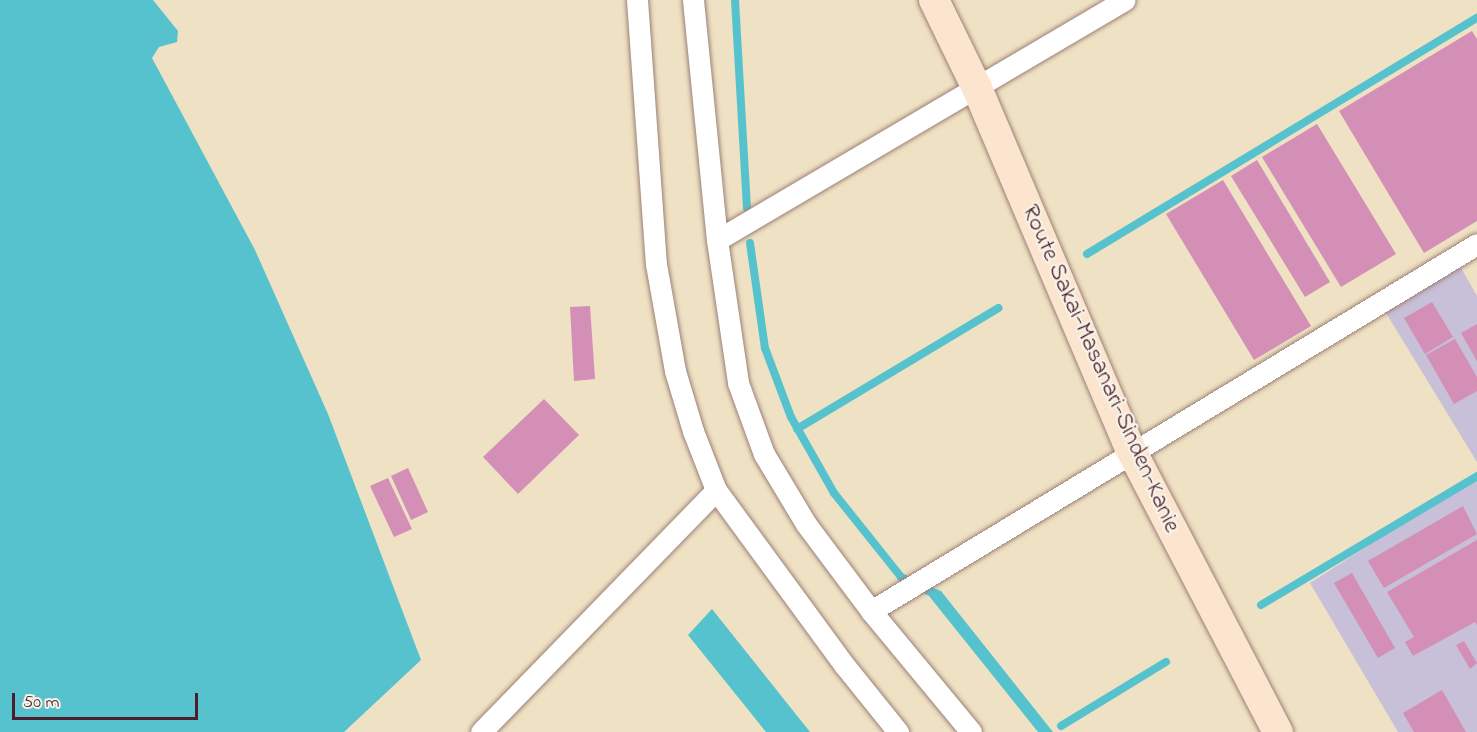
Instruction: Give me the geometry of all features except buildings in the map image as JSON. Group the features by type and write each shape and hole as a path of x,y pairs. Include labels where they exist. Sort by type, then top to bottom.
{"main road":[{"name":"Route Sakai-Masanari-Sinden-Kanie","path":"934,0 977,88 1131,450 1278,732"}],"street":[{"path":"637,0 656,264 675,371 716,490 844,666 898,732"},
{"path":"693,0 717,240 738,383 764,454 806,524 871,611 971,732"},
{"path":"717,240 1125,0"},
{"path":"871,611 1131,450 1477,244"},
{"path":"481,732 716,490"}],"shaded area":[{"path":"1460,266 1477,296 1477,462 1386,313"},
{"path":"1477,476 1477,732 1398,732 1310,583"}],"water":[{"path":"0,0 153,0 178,31 177,42 159,47 152,58 255,250 328,414 421,660 344,732 0,732"},
{"path":"903,576 941,591 1053,732 1038,732 929,596 898,580"},
{"path":"712,609 810,732 766,732 688,635"}],"waterway":[{"path":"735,0 747,208"},
{"path":"1087,254 1477,18"},
{"path":"750,243 765,348 791,417 834,493 901,577 907,580"},
{"path":"797,429 998,308"},
{"path":"1261,605 1477,476"},
{"path":"1061,726 1166,662"}]}
